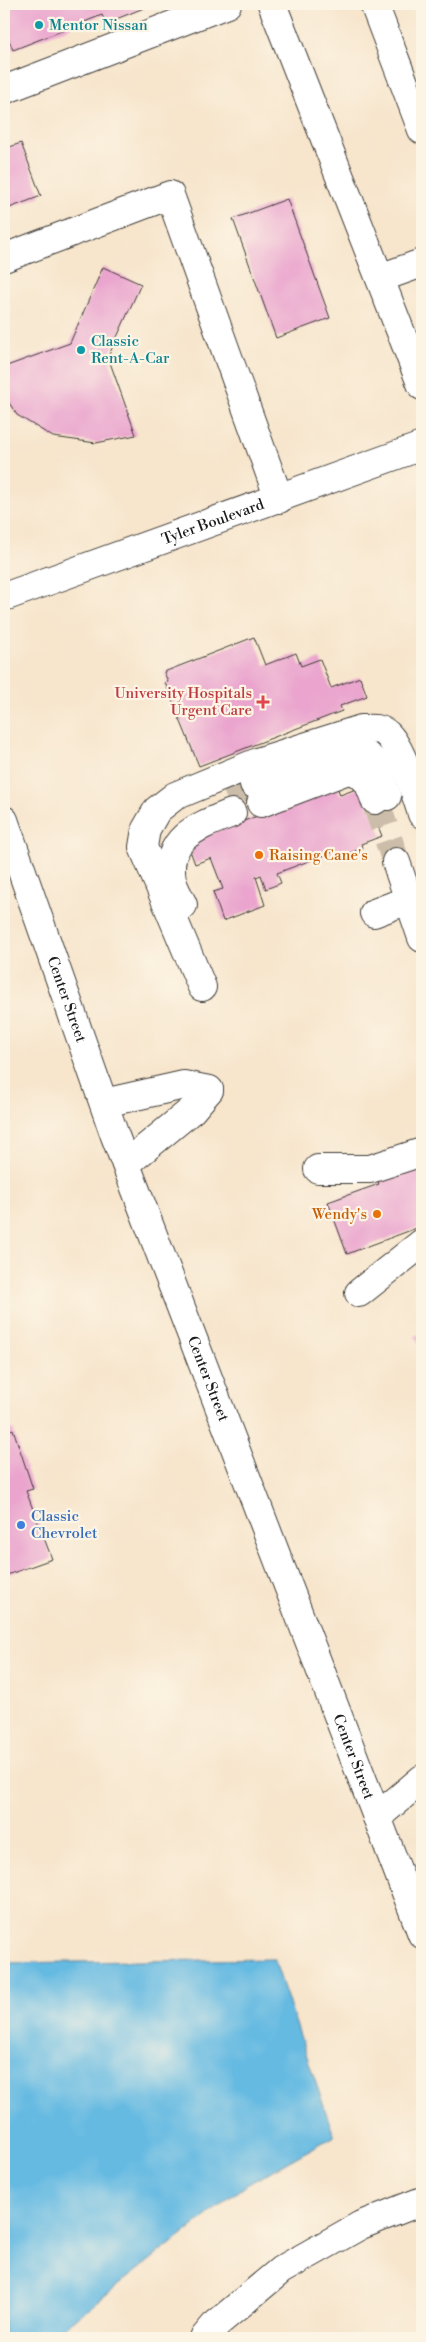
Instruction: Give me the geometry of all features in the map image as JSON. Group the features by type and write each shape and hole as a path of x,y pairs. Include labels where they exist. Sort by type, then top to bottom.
{"main road":[{"path":"4,90 227,4"},
{"path":"272,4 422,386"},
{"path":"374,4 422,130"},
{"path":"4,258 170,195 279,499"},
{"path":"380,278 422,262"},
{"name":"Tyler Boulevard","path":"4,597 422,446"},
{"path":"229,804 178,843 172,854 172,881 210,983 143,848 146,829 157,810 175,796 260,761 361,729 377,729 388,734 403,762 422,814"},
{"path":"258,794 348,770 360,773 381,798"},
{"name":"Center Street","path":"4,820 126,1164 422,1934"},
{"path":"403,859 415,894 422,938"},
{"path":"374,912 415,894"},
{"path":"104,1103 184,1085 210,1090 192,1110 126,1164"},
{"path":"318,1169 370,1169 422,1152"},
{"path":"359,1293 422,1242"},
{"path":"377,1817 422,1780"},
{"path":"204,2338 214,2326 281,2270 361,2226 422,2201"}],"water":[{"path":"274,1959 334,2136 243,2187 51,2338 4,2338 4,1963"}],"building":[{"name":"Mentor Nissan","path":"4,4 154,4 106,23 102,15 13,50 4,28"},
{"path":"21,143 41,196 4,210 4,149"},
{"path":"287,199 330,318 276,338 233,219"},
{"name":"Classic Rent-A-Car","path":"103,267 141,284 108,357 136,435 96,443 53,437 17,415 4,395 4,367 70,343"},
{"name":"University Hospitals Urgent Care","path":"254,637 265,665 296,653 301,666 320,659 331,688 360,677 367,696 340,706 342,711 199,766 165,683 168,682 164,672"},
{"name":"Raising Cane's","path":"337,786 340,795 359,788 371,809 382,836 361,844 363,848 337,858 335,851 277,873 281,883 266,889 261,875 256,877 265,905 223,921 213,892 223,889 211,858 195,864 188,845 204,836"},
{"name":"Wendy's","path":"422,1164 422,1226 347,1254 328,1202 379,1184 376,1176"},
{"path":"422,1333 422,1353 415,1336"},
{"name":"Classic Chevrolet","path":"4,1427 6,1432 13,1429 33,1489 26,1491 52,1559 4,1576"}],"tunnel":[{"path":"225,795 254,784"},
{"path":"375,800 396,862"}],"place":[{"name":"Mentor Nissan","path":"39,25"},
{"name":"Classic Rent-A-Car","path":"81,350"},
{"name":"University Hospitals Urgent Care","path":"263,702"},
{"name":"Raising Cane's","path":"259,855"},
{"name":"Wendy's","path":"377,1214"},
{"name":"Classic Chevrolet","path":"21,1525"}]}
